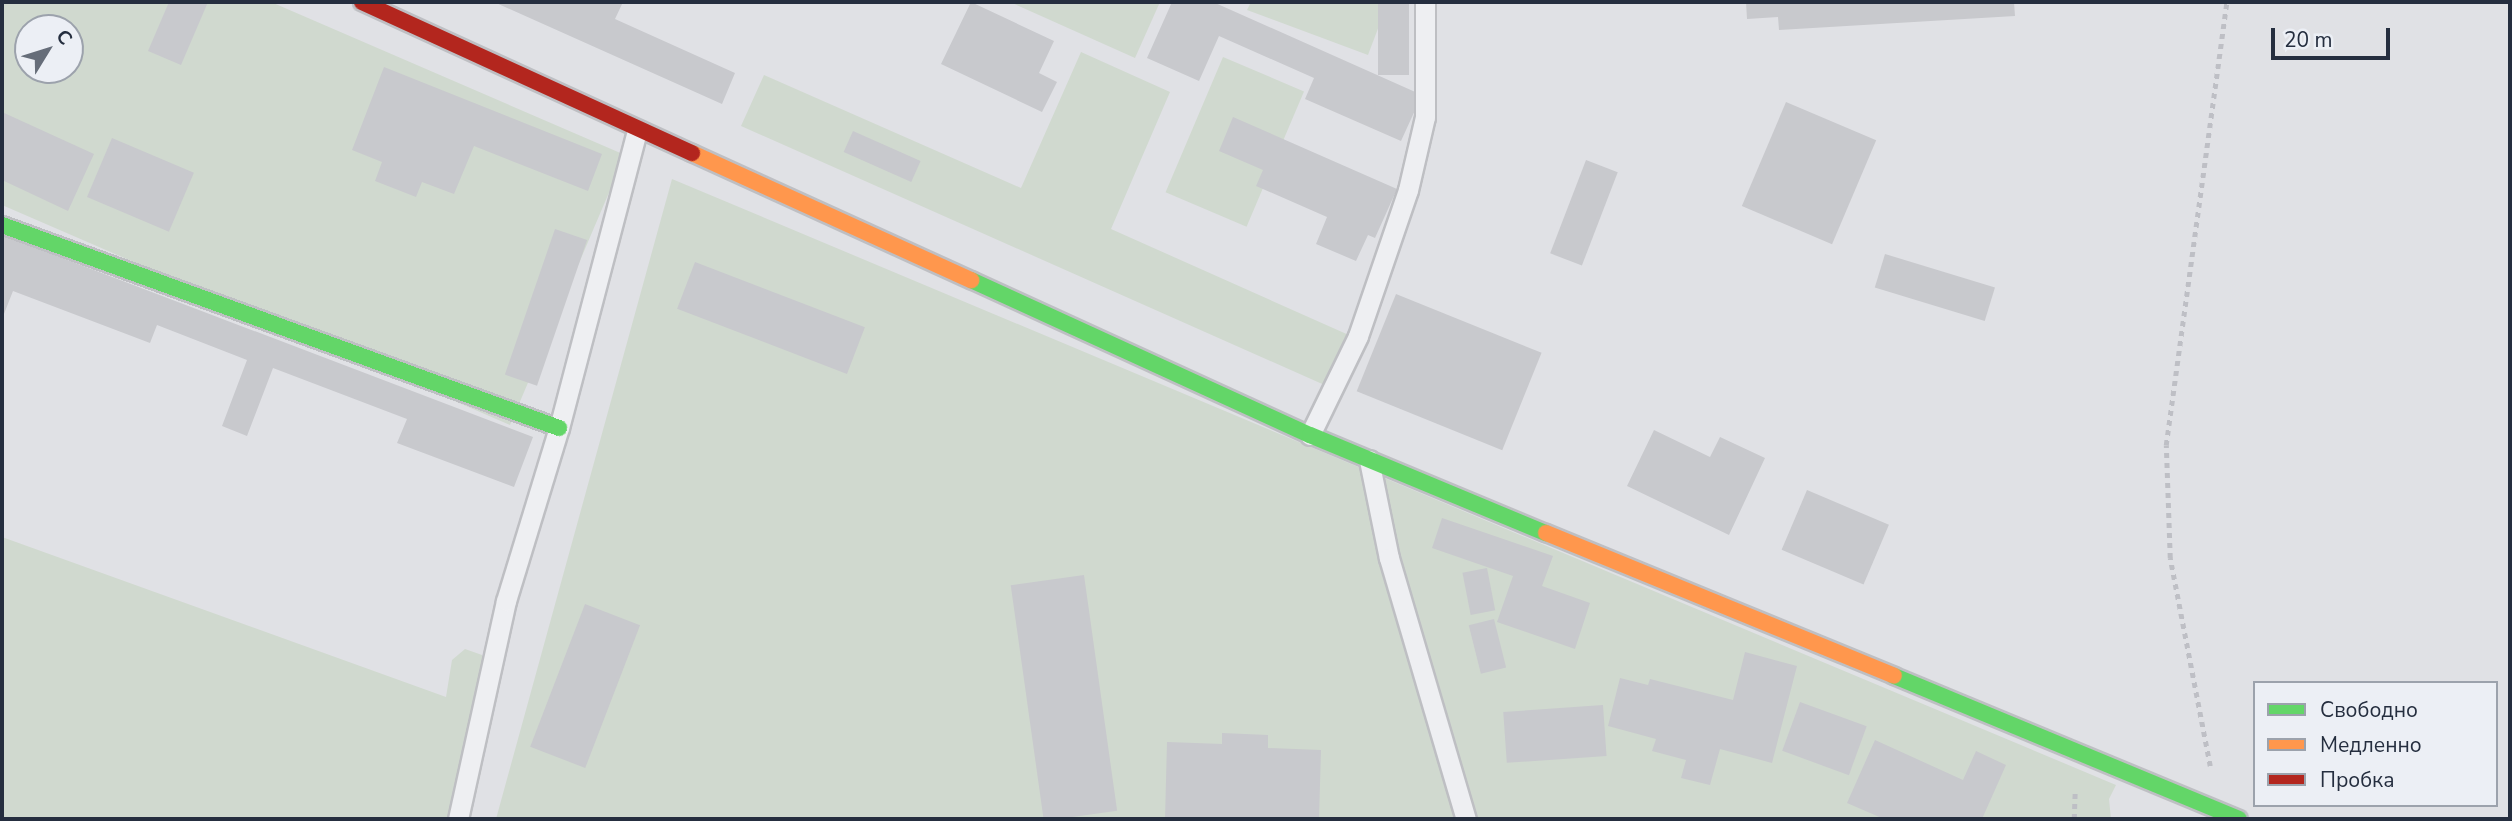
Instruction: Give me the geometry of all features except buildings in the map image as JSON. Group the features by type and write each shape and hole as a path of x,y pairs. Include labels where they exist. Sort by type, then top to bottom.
{"street":[{"path":"362,2 637,130 1310,435 2239,819"},
{"path":"2,225 559,428"}],"lane":[{"path":"1310,435 1358,336 1408,190 1425,117 1425,2"},
{"path":"458,819 506,601 559,428 637,130"},
{"path":"1369,460 1389,558 1466,819"}],"path":[{"path":"2219,811 2170,558 2166,445 2227,2"}],"shaded area":[{"path":"2,2 271,2 625,155 510,425 2,205"},
{"path":"1010,2 1160,2 1135,58"},
{"path":"1251,2 1388,2 1368,55 1247,10"},
{"path":"1081,52 1170,92 1111,229 1351,336 1329,387 741,126 764,75 1021,188"},
{"path":"1223,57 1304,91 1247,227 1166,192"},
{"path":"672,179 2116,785 2109,799 2111,819 496,819"},
{"path":"2,537 446,697 452,660 465,649 482,655 486,674 452,819 2,819"}],"traffic: fast":[{"path":"2,225 559,428"},
{"path":"971,280 1310,435 1546,533"},
{"path":"1894,676 2239,819"}],"traffic: slow":[{"path":"692,153 971,280"},
{"path":"1546,533 1894,676"}],"traffic: jam":[{"path":"362,2 692,153"}]}
